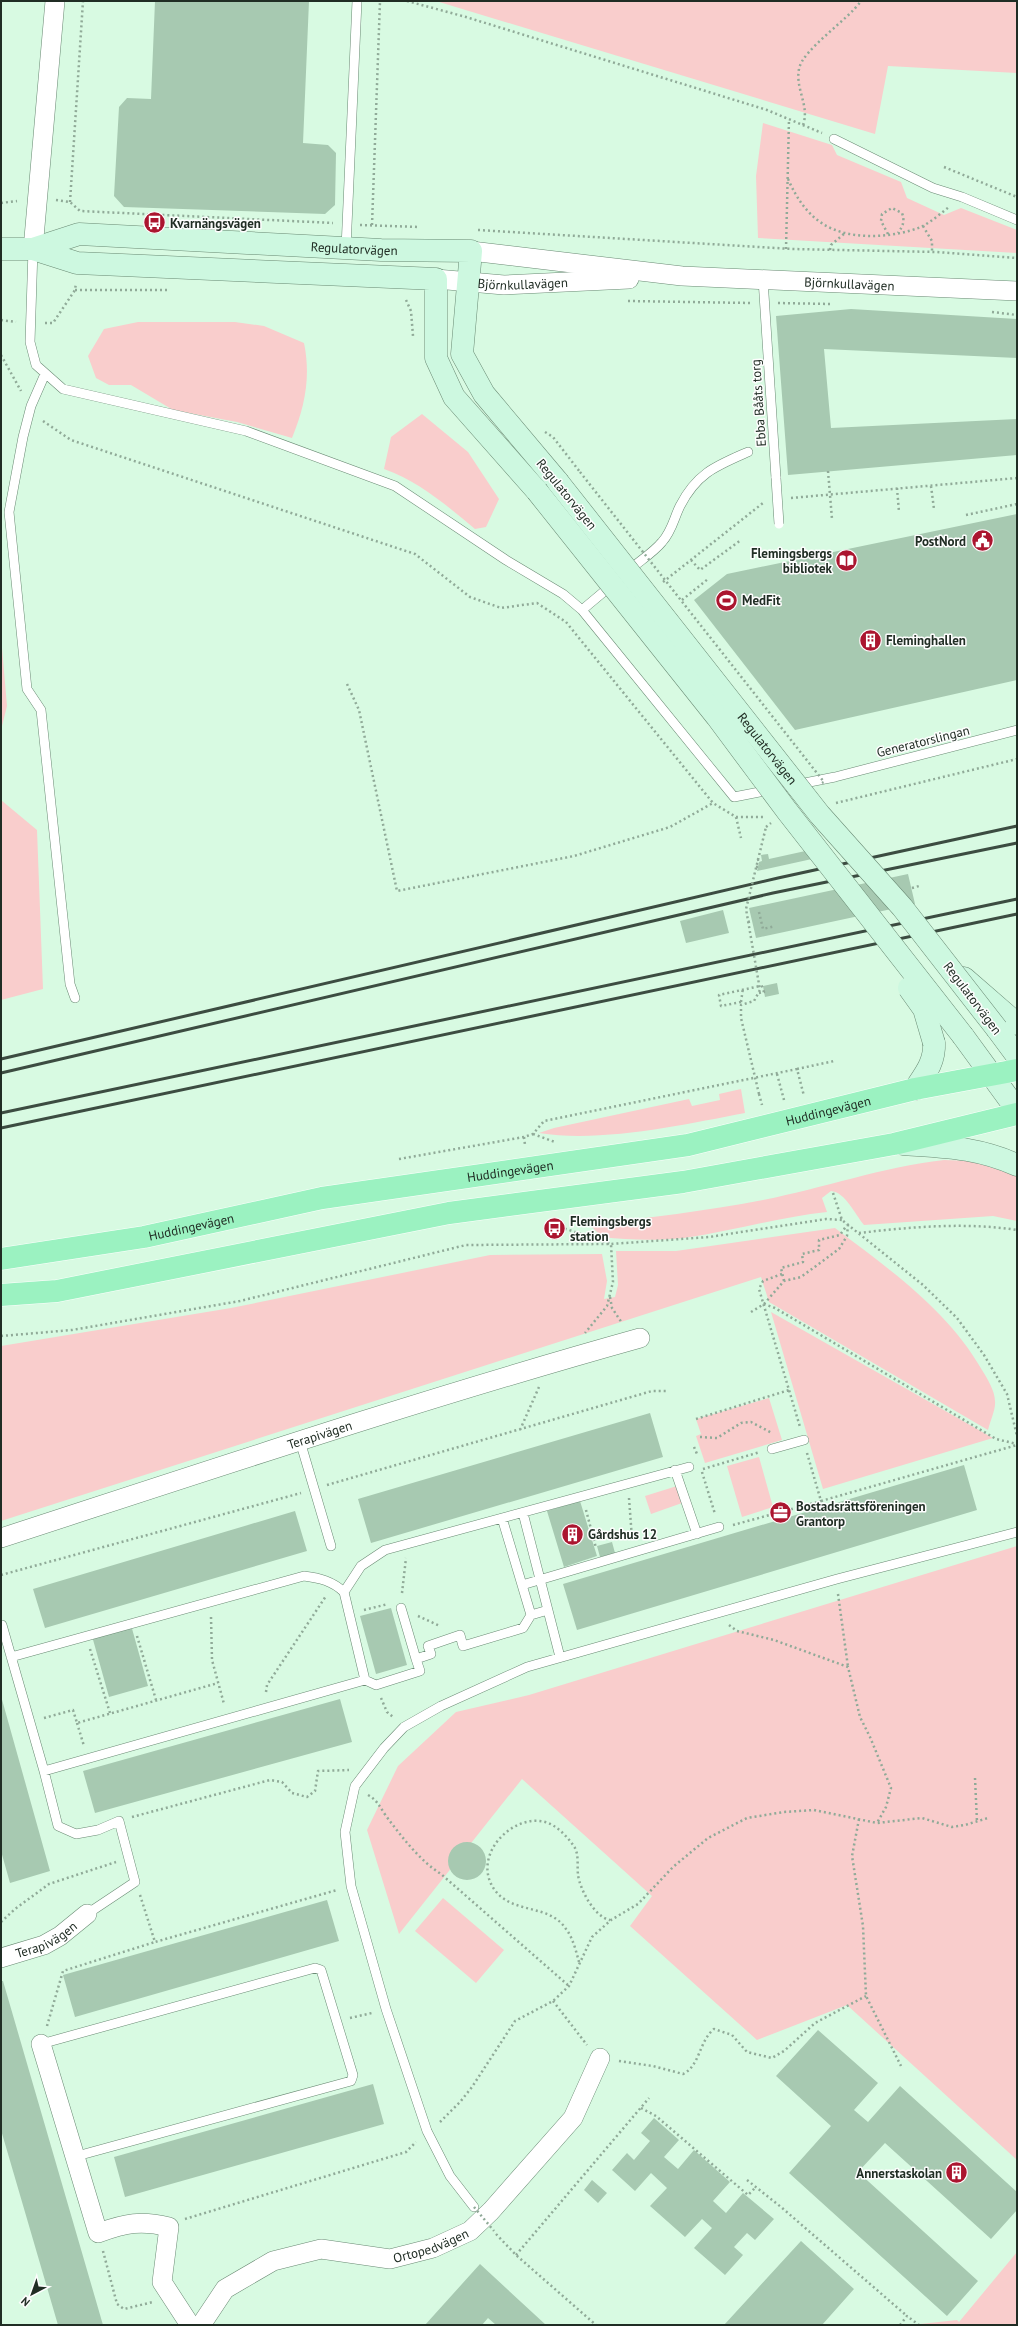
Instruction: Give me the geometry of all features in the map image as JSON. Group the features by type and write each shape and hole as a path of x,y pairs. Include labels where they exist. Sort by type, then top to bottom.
{"main road":[{"name":"Huddingevägen","path":"1,1259 144,1237 322,1198 688,1145 915,1089 992,1076 1017,1070"},
{"path":"1,1295 57,1291 449,1213 683,1182 894,1144 1017,1114"}],"street":[{"path":"33,249 55,1"},
{"name":"Regulatorvägen","path":"33,249 79,234 346,248 438,249 471,240 462,354 484,394 558,482 820,815 902,907 946,963 1010,1026 1017,1056"},
{"name":"Björnkullavägen","path":"471,240 682,276"},
{"name":"Regulatorvägen","path":"1,249 33,249 77,263 436,279 436,358 454,397 537,491 717,717 778,814 963,1036 1017,1110"},
{"path":"436,279 438,249"},
{"name":"Björnkullavägen","path":"436,279 504,285 682,276 1017,291"},
{"path":"778,814 924,1009 934,1042 934,1054 930,1067 915,1089"},
{"path":"894,1144 966,1148 998,1156 1017,1165"},
{"name":"Terapivägen","path":"1,1538 300,1441 562,1360 640,1338"},
{"name":"Terapivägen","path":"1,1958 44,1945 60,1936 87,1914"},
{"path":"41,2044 77,2156 98,2233 118,2226 147,2222 169,2227 162,2282 190,2325"},
{"name":"Ortopedvägen","path":"201,2325 226,2289 273,2261 321,2249 390,2259 433,2248 470,2231 491,2211 573,2118 600,2058"}],"lane":[{"path":"346,248 357,1"},
{"path":"834,139 933,188 962,197 1017,220"},
{"path":"33,249 30,342 36,366 63,390 246,431 395,486 506,560 562,594 582,610 662,542 672,527 680,506 693,483 709,469 748,452"},
{"name":"Ebba Bååts torg","path":"763,279 779,524"},
{"path":"45,374 31,406 23,437 9,512 27,688 40,710 70,984 75,998"},
{"name":"Generatorslingan","path":"582,610 734,797 835,776 1017,730"},
{"path":"772,1449 804,1440"},
{"path":"300,1441 332,1546"},
{"path":"344,1592 361,1566 385,1550 689,1467"},
{"path":"675,1470 697,1534"},
{"path":"523,1513 542,1580 560,1657"},
{"path":"502,1518 531,1615"},
{"path":"522,1585 719,1527"},
{"path":"474,2208 450,2176 427,2131 386,2009 351,1886 344,1832 355,1786 384,1748 404,1727 441,1706 527,1667 716,1613 1017,1532"},
{"path":"11,1657 210,1600 304,1576 320,1578 336,1585 344,1592 365,1680"},
{"path":"44,1771 365,1680 376,1685 420,1671 401,1608"},
{"path":"416,1659 431,1654 428,1646 460,1635 463,1646 523,1628 531,1615 548,1610"},
{"path":"2,1625 44,1771 58,1826 76,1834 98,1830 119,1821 136,1882 87,1914"},
{"path":"41,2044 314,1968 321,1970 353,2075 351,2081 77,2156"}],"path":[{"path":"82,1 70,202 80,210 425,228"},
{"path":"372,225 380,1"},
{"path":"407,1 466,17 789,119 834,139"},
{"path":"804,125 807,115 799,80 799,67 806,56 861,1"},
{"path":"786,249 789,119"},
{"path":"944,167 1017,197"},
{"path":"788,179 797,198 807,210 823,224 846,233 889,234 923,226 962,197"},
{"path":"1,203 20,200"},
{"path":"889,234 881,222 882,214 892,208 902,214 903,218 902,228 898,233"},
{"path":"923,226 932,241 932,252"},
{"path":"830,250 831,245 846,233"},
{"path":"471,240 932,252 1017,258"},
{"path":"53,323 75,290 169,290"},
{"path":"404,297 408,301 411,311 414,342"},
{"path":"1,355 10,373 31,406 46,424 72,440 415,554 470,597 501,608 537,603 566,622 713,803 736,817 778,814"},
{"path":"541,430 553,436 682,600 824,782 819,786"},
{"path":"828,471 832,519"},
{"path":"788,498 1017,478"},
{"path":"931,486 934,509"},
{"path":"897,488 899,512"},
{"path":"661,584 766,500"},
{"path":"966,515 1017,504"},
{"path":"691,560 700,570 741,540"},
{"path":"682,600 708,579"},
{"path":"566,622 582,610"},
{"path":"347,684 359,710 397,891 574,856 670,827 713,803"},
{"path":"835,803 1017,759"},
{"path":"736,817 742,838"},
{"path":"759,993 764,992 762,992 760,985 746,904 766,827"},
{"path":"756,867 760,866"},
{"path":"760,912 763,929 775,926"},
{"path":"748,922 752,921"},
{"path":"760,985 759,993 754,1001 741,1005 741,1018 760,1094"},
{"path":"743,988 741,1002 721,1006 719,995 760,985"},
{"path":"399,1159 533,1134 544,1121 834,1061"},
{"path":"797,1069 804,1096"},
{"path":"777,1074 784,1103"},
{"path":"524,1136 525,1145"},
{"path":"833,1193 842,1220 923,1286 957,1318 984,1355 1007,1394 1017,1436"},
{"path":"1,1336 72,1330 240,1301 466,1245 611,1244 709,1237 818,1220 842,1220"},
{"path":"784,1281 781,1268 803,1262 802,1254 819,1250 819,1240 840,1235 848,1225"},
{"path":"751,1312 764,1304 784,1281 802,1277 839,1249 847,1236 848,1225"},
{"path":"858,1233 903,1228 994,1226 1017,1230"},
{"path":"560,1227 611,1244"},
{"path":"583,1334 607,1306 613,1282 611,1244"},
{"path":"782,1274 763,1281 759,1289 821,1501"},
{"path":"610,1294 612,1308 619,1319 640,1338"},
{"path":"764,1304 775,1308 996,1439 1017,1444"},
{"path":"520,1430 540,1384"},
{"path":"696,1419 789,1390"},
{"path":"1,1575 315,1489 652,1391 666,1391"},
{"path":"700,1437 717,1438 741,1423 751,1422 792,1443"},
{"path":"732,1526 1017,1444"},
{"path":"719,1527 701,1470 772,1449"},
{"path":"627,1483 634,1552"},
{"path":"582,1496 600,1562"},
{"path":"401,1608 407,1544"},
{"path":"837,1580 848,1667 860,1717 870,1737 890,1788 886,1808 877,1823"},
{"path":"264,1708 267,1685 280,1668 322,1600 336,1585"},
{"path":"210,1600 212,1660 228,1718"},
{"path":"350,1614 390,1603 460,1635"},
{"path":"716,1613 737,1631 774,1640 848,1667"},
{"path":"132,1622 156,1700"},
{"path":"86,1635 110,1713"},
{"path":"77,1723 218,1683"},
{"path":"379,1693 387,1712"},
{"path":"30,1722 73,1710 88,1759"},
{"path":"119,1821 270,1780 282,1782 292,1793 307,1797 315,1791 318,1771 367,1770"},
{"path":"975,1778 977,1822"},
{"path":"376,1800 425,1864 441,1874 569,1986"},
{"path":"444,2118 472,2087 515,2022 553,2001 569,1986 592,1937 610,1920 638,1904 673,1866 708,1838 747,1818 784,1812 814,1810 877,1823 922,1818 952,1826 977,1822 988,1818"},
{"path":"859,1819 852,1856 863,1926 866,1996 901,2066"},
{"path":"580,1962 569,1933 557,1919 544,1912 511,1904 495,1890 489,1870 490,1853 494,1843 513,1827 535,1821 546,1822 554,1826 575,1849 578,1876 587,1898 598,1912 610,1920"},
{"path":"1,1922 15,1908 49,1884 129,1857"},
{"path":"136,1882 155,1942"},
{"path":"41,2044 63,1971 155,1942 351,1886"},
{"path":"553,2001 588,2046 600,2058 653,2066 683,2074 688,2072 698,2057 706,2036 714,2029 732,2035 747,2052 772,2058 784,2051 816,2023 866,1996"},
{"path":"336,2021 386,2009"},
{"path":"516,2255 649,2098"},
{"path":"641,2108 656,2116 748,2195 755,2188"},
{"path":"182,2220 406,2152 427,2131"},
{"path":"747,2180 755,2188 781,2207 919,2325"},
{"path":"474,2208 516,2255 596,2325"},
{"path":"98,2233 117,2304 124,2309 171,2297"},
{"path":"900,2325 908,2316"}],"shaded area":[{"path":"436,1 1017,1 1017,73 888,66 875,134"},
{"path":"763,123 832,145 837,155 901,182 907,198 944,215 961,208 1017,230 1017,253 758,238 756,176"},
{"path":"138,322 235,322 264,326 304,343 307,367 306,391 297,426 292,438 237,422 173,410 131,385 109,385 96,378 88,356 104,329"},
{"path":"422,414 468,452 499,499 486,527 475,529 421,487 384,469 391,437"},
{"path":"1,636 7,706 1,730"},
{"path":"1,800 37,830 43,989 1,1000"},
{"path":"741,1089 745,1113 668,1127 615,1134 563,1136 539,1133 554,1128 689,1099 692,1106 720,1100 719,1094"},
{"path":"944,1160 972,1161 1017,1176 1017,1221 993,1216 864,1225 845,1199 836,1192 831,1191 822,1198 827,1212 791,1217 684,1238 643,1240 602,1237 589,1224 720,1208 786,1195 921,1163"},
{"path":"835,1228 896,1275 935,1309 968,1348 994,1393 995,1408 988,1430 769,1302 761,1277 1,1521 1,1346 231,1308 490,1255 602,1254 607,1281 604,1299 615,1297 618,1285 616,1251 676,1251"},
{"path":"771,1312 993,1438 823,1489"},
{"path":"769,1398 782,1440 705,1463 696,1436 701,1434 696,1419"},
{"path":"759,1457 773,1507 742,1517 727,1466"},
{"path":"677,1486 682,1503 651,1514 645,1496"},
{"path":"1017,1546 1017,2160 847,2005 757,2040 630,1926 652,1896 522,1779 399,1934 367,1830 398,1766 456,1712 529,1695"},
{"path":"443,1898 504,1950 476,1983 415,1931"},
{"path":"1017,2252 1017,2325 911,2325 957,2320 959,2322"}],"building":[{"path":"155,1 309,1 303,143 328,145 336,153 335,205 325,214 124,207 114,196 119,107 127,98 151,99"},
{"path":"851,309 1017,319 1017,358 824,349 831,428 1017,419 1017,455 788,475 776,316"},
{"name":"Fleminghallen","path":"1017,514 1017,680 795,730 694,600 727,574"},
{"path":"819,848 821,857 757,871 759,862 762,861 761,855 768,854 769,859"},
{"path":"908,874 915,904 756,938 749,908"},
{"path":"723,910 729,933 686,943 680,921"},
{"path":"777,983 779,994 765,997 763,986"},
{"path":"650,1413 663,1457 371,1543 358,1499"},
{"path":"964,1465 977,1510 577,1630 563,1584"},
{"name":"Gårdshus 12","path":"580,1501 597,1556 564,1567 547,1511"},
{"path":"295,1511 307,1551 45,1628 33,1589"},
{"path":"612,1542 615,1553 600,1557 597,1546"},
{"path":"391,1608 407,1665 376,1674 360,1616"},
{"path":"131,1625 148,1686 109,1697 92,1636"},
{"path":"1,1696 50,1871 10,1883 1,1851"},
{"path":"340,1699 352,1742 95,1813 83,1771"},
{"path":"467,1842 477,1845 483,1851 486,1861 483,1871 477,1877 467,1880 457,1877 451,1871 448,1861 451,1851 457,1845"},
{"path":"327,1900 339,1941 75,2017 63,1975"},
{"path":"1,1981 3,1981 103,2325 58,2325 1,2130"},
{"name":"Annerstaskolan","path":"818,2030 878,2083 854,2110 868,2122 900,2086 1017,2192 1017,2210 991,2239 885,2143 858,2172 978,2281 947,2316 789,2173 831,2126 776,2076"},
{"path":"373,2084 384,2124 125,2197 114,2157"},
{"path":"654,2118 679,2140 664,2157 678,2169 694,2150 730,2182 713,2201 726,2213 743,2193 774,2219 755,2240 747,2233 734,2247 743,2255 725,2275 694,2248 712,2228 702,2219 685,2237 650,2206 667,2188 651,2173 635,2191 612,2170 627,2153 634,2160 650,2141 641,2133"},
{"path":"592,2180 607,2193 598,2203 584,2190"},
{"path":"801,2241 854,2289 822,2325 724,2325"},
{"path":"480,2264 546,2325 496,2325 488,2318 482,2325 425,2325"}],"railway":[{"path":"1,1059 778,878 1017,826"},
{"path":"1,1073 773,893 1017,843"},
{"path":"1,1113 1017,899"},
{"path":"1,1128 1017,914"}],"place":[{"name":"Kvarnängsvägen","path":"155,223"},
{"name":"PostNord","path":"982,541"},
{"name":"Flemingsbergs bibliotek","path":"847,560"},
{"name":"MedFit","path":"726,600"},
{"name":"Fleminghallen","path":"871,640"},
{"name":"Flemingsbergs station","path":"554,1228"},
{"name":"Bostadsrättsföreningen Grantorp","path":"780,1513"},
{"name":"Gårdshus 12","path":"572,1534"},
{"name":"Annerstaskolan","path":"957,2173"}]}
